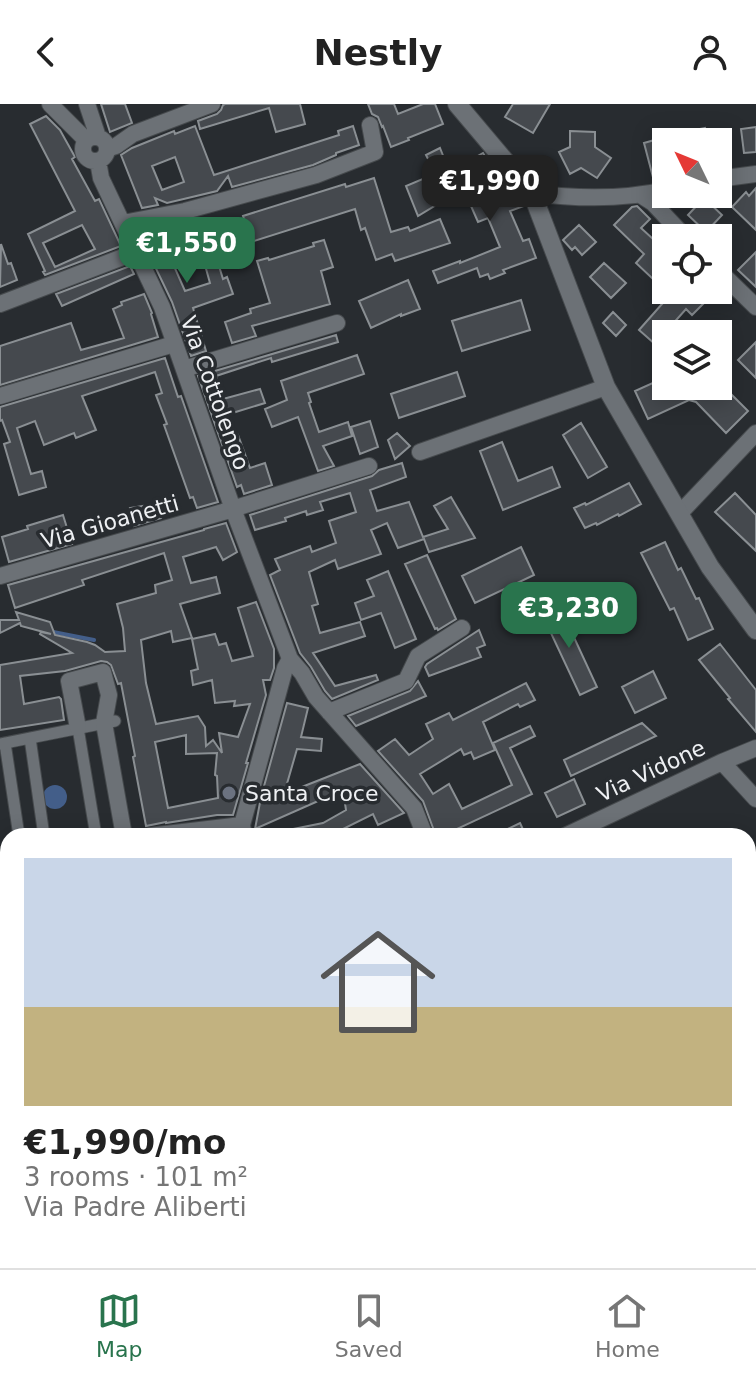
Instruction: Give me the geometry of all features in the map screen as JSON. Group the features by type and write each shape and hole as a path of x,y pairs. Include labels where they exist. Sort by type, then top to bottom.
{"street":[{"path":"50,104 97,147 116,146 133,134 212,104"},
{"name":"Via Cottolengo","path":"87,104 101,178 162,307 290,659 316,697 414,808 422,828"},
{"path":"457,104 532,193 606,387 710,567 756,630"},
{"path":"123,223 185,211 316,175 375,152 370,125"},
{"path":"732,177 756,174"},
{"path":"532,193 587,198 652,194"},
{"path":"642,196 673,224"},
{"path":"0,304 136,252"},
{"path":"732,284 756,307"},
{"path":"184,369 337,323"},
{"path":"0,396 174,344"},
{"path":"420,452 606,387"},
{"path":"680,513 756,433"},
{"path":"233,509 369,466"},
{"name":"Via Gioanetti","path":"0,576 233,509"},
{"path":"329,712 406,681 418,656 462,628"},
{"path":"244,828 285,668 290,659"},
{"path":"95,828 69,681 103,672 109,695 123,828"},
{"path":"18,828 2,744 110,722"},
{"path":"30,738 43,828"},
{"name":"Via Vidone","path":"582,828 756,748"},
{"path":"722,762 756,799"}],"water":[{"path":"55,785 66,792 67,797 60,808 55,809 44,802 43,797 50,786"}],"building":[{"path":"101,104 125,104 132,123 110,132"},
{"path":"225,104 300,104 305,124 276,132 269,108 200,129 198,121 217,114"},
{"path":"368,104 394,104 398,114 423,104 435,104 443,124 391,147 383,126"},
{"path":"513,104 550,104 533,133 505,117"},
{"path":"46,116 60,130 75,157 72,159 95,201 99,199 121,246 45,275 28,234 75,211 30,124","holes":["82,225 95,249 55,267 43,243"]},
{"path":"195,126 214,175 339,135 338,131 353,126 359,145 313,165 232,187 228,176 217,191 167,203 155,198 158,205 142,208 121,155 174,131 175,134","holes":["175,157 184,182 162,190 152,166"]},
{"path":"756,127 756,152 744,153 741,129"},
{"path":"570,131 595,132 595,147 611,158 597,178 581,168 570,174 559,152 570,147"},
{"path":"652,141 652,173 644,143"},
{"path":"440,148 446,163 433,169 426,155"},
{"path":"483,153 503,184 506,183 521,198 524,206 510,211 523,241 529,239 536,258 503,270 505,273 490,279 488,274 480,277 477,268 438,283 433,271 500,247 488,218 478,222 471,206 492,198 483,177 456,193 446,174"},
{"path":"374,178 391,232 408,227 410,231 440,219 450,243 395,261 392,254 376,260 365,228 361,230 355,209 251,242 243,216"},
{"path":"425,178 436,205 418,216 406,186"},
{"path":"756,188 756,230 732,207 746,192 749,196"},
{"path":"637,206 650,219 641,228 652,238 652,278 636,263 644,254 614,225 632,207"},
{"path":"695,208 715,208 722,215 714,224 698,224 688,215"},
{"path":"579,225 596,242 582,255 563,240"},
{"path":"167,226 159,232 185,291 210,283 198,240 210,237 223,279 227,277 233,294 193,308 206,351 191,356 172,302 138,231"},
{"path":"324,240 333,267 321,271 330,304 252,326 256,336 232,343 225,322 270,303 257,261 314,246 313,243"},
{"path":"1,244 17,280 0,287"},
{"path":"756,252 756,287 738,270"},
{"path":"604,263 626,283 611,298 590,277"},
{"path":"130,266 134,274 62,306 56,294"},
{"path":"408,280 420,309 371,328 359,301"},
{"path":"144,294 158,337 0,385 0,346 71,323 81,350 124,338 113,309 122,305 121,302"},
{"path":"521,300 530,330 462,351 452,321"},
{"path":"662,304 703,304 692,315 686,309 676,320 652,320 652,341 639,330"},
{"path":"613,312 626,325 616,336 603,323"},
{"path":"336,335 338,342 272,362 271,358 216,376 223,399 260,389 265,403 226,415 234,436 238,435 250,468 265,463 272,485 244,494 241,485 237,487 198,376"},
{"path":"756,342 756,378 738,360"},
{"path":"357,355 364,374 308,393 319,432 348,422 352,436 323,446 334,466 318,471 298,417 272,427 265,409 287,400 281,381"},
{"path":"165,358 218,502 197,508 193,497 190,498 164,425 167,424 156,395 162,393 155,372 82,396 96,430 76,438 74,433 44,445 35,421 17,428 31,474 42,471 46,487 19,495 4,444 10,442 0,421 0,407"},
{"path":"457,372 465,396 399,418 391,394"},
{"path":"652,383 652,400 689,400 648,419 635,391"},
{"path":"732,395 748,411 726,433 696,402 689,400 732,400"},
{"path":"370,421 378,447 360,454 351,427"},
{"path":"581,423 607,467 588,478 563,435"},
{"path":"397,433 410,446 395,459 388,440"},
{"path":"502,442 518,481 552,467 560,487 503,510 480,451"},
{"path":"402,463 406,477 370,490 377,511 409,502 423,537 448,529 434,506 451,497 475,538 429,552 424,539 398,548 387,523 371,530 381,554 338,569 335,560 309,572 318,604 312,606 320,633 360,622 365,636 313,653 335,686 376,675 378,680 332,699 300,653 270,575 280,570 275,559 310,546 312,552 336,543 329,521 356,512 350,493 320,502 323,510 307,515 306,511 255,530 250,515 372,476 379,470"},
{"path":"629,483 641,504 585,528 574,508"},
{"path":"735,493 756,515 756,551 715,512"},
{"path":"143,506 144,511 153,509 154,515 160,514 161,518 134,526 130,508"},
{"path":"63,515 72,544 9,562 2,537"},
{"path":"226,523 237,552 223,560 216,547 183,557 191,583 216,577 220,593 180,604 192,638 173,642 171,631 141,640 146,683 156,724 198,716 205,727 206,746 213,740 222,753 219,733 238,737 250,704 234,706 235,701 215,703 212,680 193,685 191,671 198,669 192,639 215,634 219,645 226,643 232,661 253,656 238,608 256,602 274,649 274,668 270,680 263,680 266,695 233,815 146,826 121,683 118,684 111,665 101,661 65,671 20,676 24,704 59,697 64,720 0,730 0,665 72,653 40,634 51,634 21,626 20,623 0,633 0,620 19,620 16,612 50,622 55,635 87,642 105,652 125,651 117,604 156,593 155,585 172,580 164,553 82,580 84,585 15,608 8,585","holes":["186,735 186,754 217,753 215,775 218,798 168,808 155,742"]},
{"path":"665,542 678,570 681,568 696,599 699,598 713,629 688,640 674,608 670,610 641,553"},
{"path":"521,547 534,575 475,603 462,576"},
{"path":"427,555 456,619 438,630 405,564"},
{"path":"388,571 416,639 395,648 381,613 361,620 355,603 374,596 367,580"},
{"path":"559,605 597,687 580,695 542,614"},
{"path":"479,630 485,645 477,648 481,657 429,676 425,667 427,664"},
{"path":"720,644 756,690 756,732 699,660"},
{"path":"653,671 666,698 635,713 622,687"},
{"path":"418,681 426,696 356,726 348,716 410,691"},
{"path":"526,683 535,700 520,707 518,704 483,722 495,750 474,759 471,752 464,755 461,749 420,774 433,794 449,784 462,809 512,785 493,743 530,726 535,736 510,748 532,794 459,828 433,828 423,801 378,751 395,739 409,755 433,739 426,724 449,713 453,720"},
{"path":"287,703 308,708 301,737 322,739 321,751 297,749 284,794 360,764 404,813 378,825 373,814 345,828 298,828 323,823 346,810 343,790 255,828"},
{"path":"642,723 656,736 571,776 564,760"},
{"path":"574,779 585,804 557,817 545,793"}],"waterway":[{"path":"53,632 94,640"}],"place":[{"name":"Santa Croce","path":"229,793"}]}
